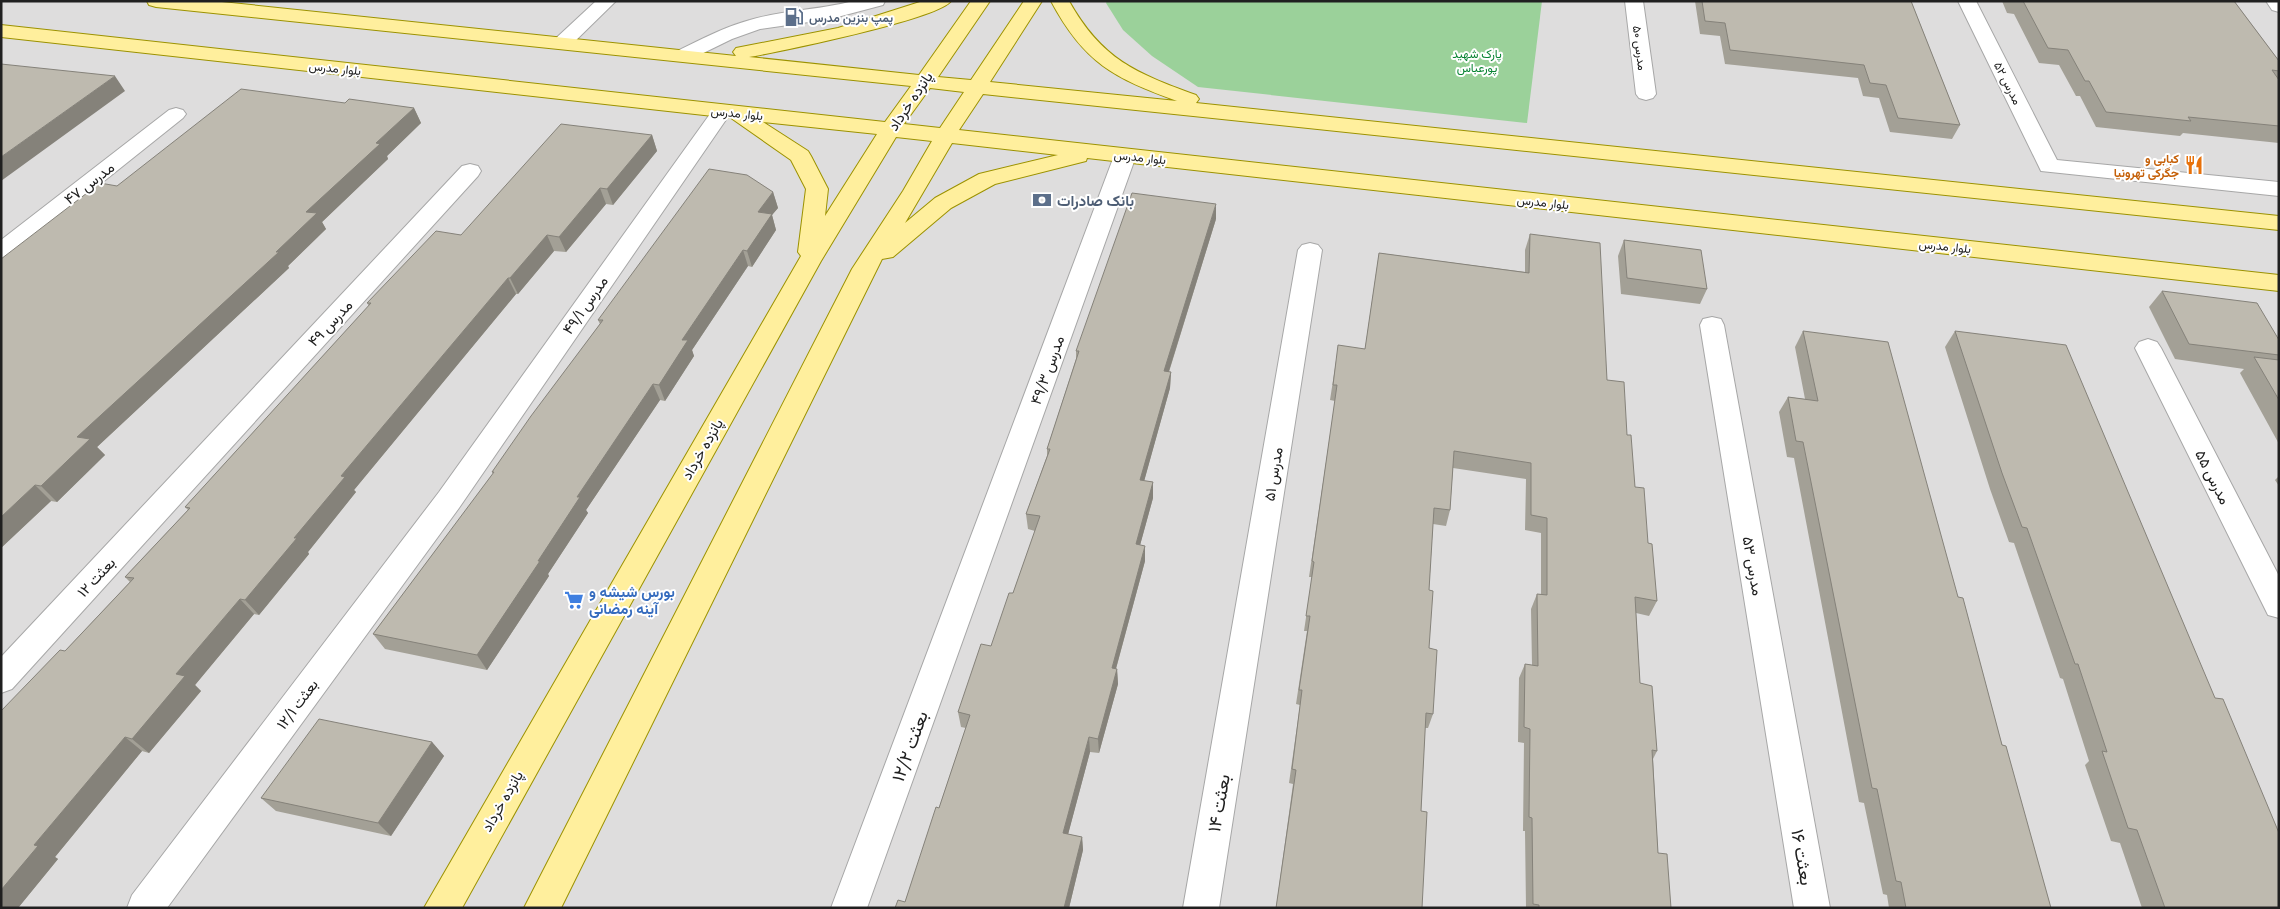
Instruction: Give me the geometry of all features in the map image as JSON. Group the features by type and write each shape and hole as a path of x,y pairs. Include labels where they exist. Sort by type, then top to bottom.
{"main road":[{"path":"156,1 2279,223"},
{"path":"685,56 716,56 793,45 875,25 942,1"},
{"name":"پانزده خرداد","path":"442,908 809,261 890,130 981,1"},
{"path":"542,908 864,269 914,191 945,136 1033,1"},
{"path":"1060,1 1070,23 1098,56 1138,80 1228,113"},
{"name":"بلوار مدرس","path":"1,31 2279,283"},
{"path":"729,112 800,156 818,189 809,261"},
{"path":"864,269 943,203 987,179 1094,152"}],"street":[{"path":"561,44 607,1"},
{"path":"685,56 725,35 756,24 830,14 876,1"},
{"name":"مدرس ۵۰","path":"1634,1 1646,94"},
{"name":"مدرس ۵۲","path":"1967,1 2049,166 2279,189"},
{"path":"2275,1 2279,6"},
{"name":"مدرس ۴۹/۱","path":"449,500 729,112"},
{"name":"مدرس ۴۷","path":"1,252 176,114"},
{"name":"مدرس ۴۹/۳","path":"968,584 1125,156"},
{"name":"مدرس ۴۹","path":"191,475 470,171"},
{"name":"مدرس ۵۱","path":"1236,698 1310,250"},
{"name":"مدرس ۵۳","path":"1712,325 1794,806"},
{"name":"مدرس ۵۵","path":"2148,348 2279,606"},
{"name":"بعثت ۱۲","path":"1,679 191,475"},
{"name":"بعثت ۱۲/۱","path":"145,908 449,500"},
{"name":"بعثت ۱۲/۲","path":"849,908 968,584"},
{"name":"بعثت ۱۴","path":"1201,908 1236,698"},
{"name":"بعثت ۱۶","path":"1794,806 1812,908"}],"shaded area":[{"path":"1,1 2279,1 2279,908 1,908"}],"green space":[{"name":"پارک شهید پورعباس","path":"1107,1 1542,1 1527,123 1198,87 1152,56 1123,30 1106,3"}],"building":[{"path":"1702,1 1911,1 1960,125 1898,118 1886,85 1870,83 1864,65 1730,50 1725,23 1705,21"},
{"path":"2023,1 2234,1 2279,61 2279,71 2272,70 2279,80 2279,126 2188,117 2191,121 2106,112 2089,81 2085,81 2068,50 2048,48"},
{"path":"1,64 115,76 1,157"},
{"path":"241,89 345,103 349,99 414,108 376,143 380,144 306,212 317,213 276,252 279,252 77,437 90,439 41,486 35,485 1,517 1,259 100,183 117,186"},
{"path":"561,124 652,135 607,189 600,188 559,237 547,235 508,278 341,476 345,477 294,538 297,538 245,600 240,599 176,674 185,676 132,739 125,737 34,845 38,846 1,890 1,711 60,650 65,651 134,578 125,577 190,508 185,507 371,303 367,303 436,231 461,235"},
{"path":"709,169 747,175 773,192 758,212 772,214 747,251 743,250 682,340 688,340 659,385 653,384 577,497 580,497 477,655 373,634 494,472 492,472 531,416 603,320 598,320"},
{"path":"1132,193 1216,204 1164,371 1171,372 1140,480 1153,482 1136,544 1145,546 1112,668 1117,669 1098,739 1089,737 1063,833 1082,837 1064,908 895,908 898,900 905,902 936,807 939,808 970,715 958,712 981,644 991,646 1009,593 1013,593 1040,516 1026,514 1050,449 1047,449 1079,351 1076,351"},
{"path":"1530,234 1600,243 1607,380 1624,382 1627,435 1631,435 1635,487 1644,488 1648,543 1652,544 1657,601 1635,597 1640,683 1652,686 1657,751 1652,750 1658,853 1667,854 1671,908 1539,908 1539,905 1533,904 1532,818 1529,817 1530,729 1524,727 1525,664 1538,666 1537,594 1547,595 1547,518 1531,515 1531,463 1454,451 1450,510 1434,508 1429,590 1433,591 1429,648 1437,650 1433,714 1426,713 1421,811 1427,812 1422,908 1276,908 1296,770 1292,769 1302,690 1299,690 1310,616 1306,616 1337,385 1333,385 1338,345 1365,349 1379,253 1529,273"},
{"path":"1624,240 1701,250 1707,289 1627,278"},
{"path":"2162,291 2257,303 2279,340 2279,355 2189,344"},
{"path":"1803,331 1888,342 1958,597 1963,598 2002,745 2006,746 2051,908 1906,908 1901,882 1896,881 1877,789 1872,788 1803,442 1796,441 1788,397 1818,401"},
{"path":"1955,331 2066,345 2215,698 2223,699 2279,833 2279,908 2165,908 2137,830 2128,828 2102,751 2107,752 2078,664 2075,664 2027,528 2022,527 2002,473"},
{"path":"2254,357 2279,360 2279,400"},
{"path":"319,719 432,742 378,823 261,798"}],"place":[{"name":"پمپ بنزین مدرس","path":"794,17"},
{"name":"کبابی و جگرکی تهرونیا","path":"2194,165"},
{"name":"بانک صادرات","path":"1042,200"},
{"name":"بورس شیشه و آینه رمضانی","path":"574,600"}]}
